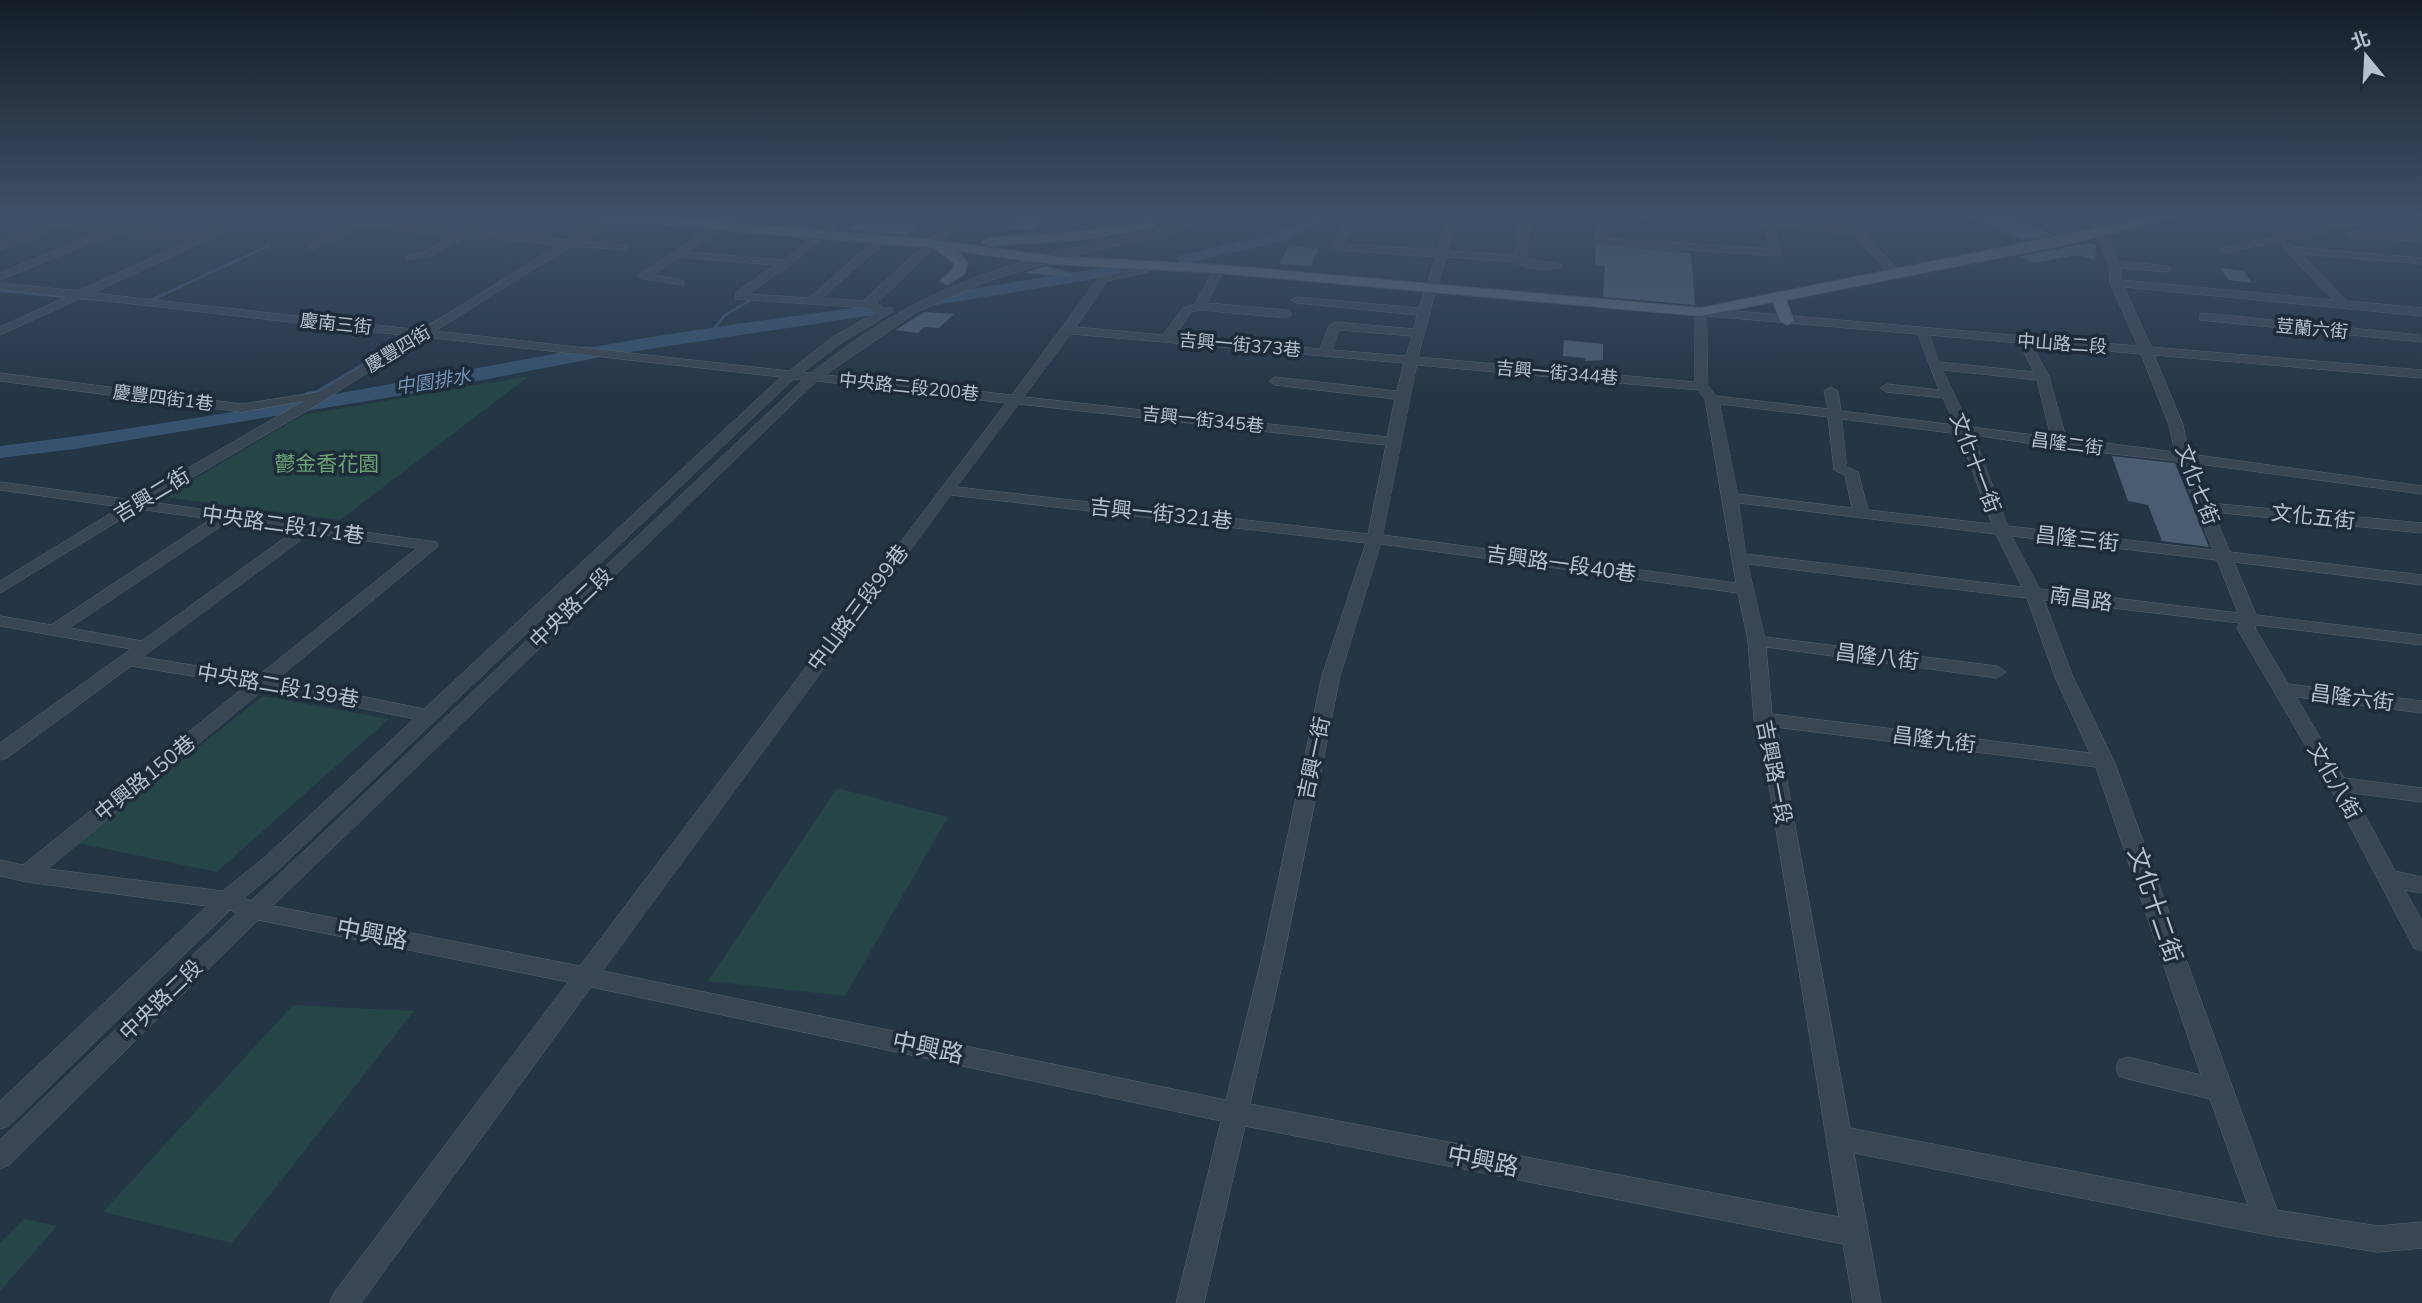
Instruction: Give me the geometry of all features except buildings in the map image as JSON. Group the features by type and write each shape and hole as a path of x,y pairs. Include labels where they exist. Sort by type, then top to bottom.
{"main road":[{"path":"947,282 953,277"},
{"path":"1301,277 1702,312 1883,277"},
{"path":"1777,298 1787,321"}],"street":[{"path":"0,331 120,277"},
{"name":"慶豐四街","path":"305,406 516,277"},
{"path":"648,277 680,282"},
{"path":"766,277 740,294 740,297 872,305 883,313"},
{"path":"813,300 839,277"},
{"path":"863,305 871,302 898,277"},
{"name":"中央路二段","path":"0,1157 837,341 883,313 947,282 964,277"},
{"name":"中央路二段","path":"0,1118 228,900 272,863 429,716 803,376 886,325 944,295 988,277"},
{"name":"中山路三段99巷","path":"344,1303 584,976 1068,330 1103,279 1113,277"},
{"path":"1200,306 1215,277"},
{"name":"吉興一街","path":"1190,1303 1272,961 1331,676 1375,539 1402,396 1434,277"},
{"name":"文化七街","path":"2115,277 2176,425 2183,457 2250,621"},
{"path":"2222,277 2255,322"},
{"path":"2317,277 2344,305"},
{"path":"2116,283 2422,312"},
{"name":"慶南三街","path":"0,286 803,376"},
{"path":"1297,300 1423,312"},
{"path":"1167,338 1187,310 1200,306 1286,313"},
{"path":"1702,312 1702,386"},
{"name":"中山路二段","path":"1702,312 2422,374"},
{"name":"荳蘭六街","path":"2204,317 2420,339"},
{"path":"1325,353 1335,326 1418,333"},
{"name":"吉興一街373巷","path":"1068,330 1413,361"},
{"name":"文化十一街","path":"1923,332 1934,365 1965,431 2002,531 2033,592"},
{"path":"2024,341 2043,377 2060,444"},
{"name":"吉興一街344巷","path":"1413,361 1702,386"},
{"path":"1934,365 2043,377"},
{"name":"中央路二段200巷","path":"803,376 1014,399"},
{"name":"慶豐四街1巷","path":"0,377 242,408 326,394"},
{"path":"1275,381 1402,396"},
{"name":"吉興路一段","path":"1702,386 1712,399 1731,498 1739,558 1757,641 1763,719 1770,737 1867,1303"},
{"path":"1887,388 1948,395"},
{"path":"1832,391 1837,413 1838,459 1842,471 1851,472 1861,512"},
{"name":"吉興一街345巷","path":"1014,399 1392,442"},
{"name":"昌隆二街","path":"1712,399 1837,413 2060,444 2183,457 2422,491"},
{"name":"吉興二街","path":"0,588 136,504 305,406"},
{"name":"中央路二段171巷","path":"0,486 430,545"},
{"name":"吉興一街321巷","path":"947,490 1375,539"},
{"name":"昌隆三街","path":"1731,498 2422,580"},
{"name":"文化五街","path":"2205,507 2422,528"},
{"path":"55,630 226,516"},
{"path":"0,753 308,528"},
{"name":"吉興路一段40巷","path":"1375,539 1747,589"},
{"name":"中興路150巷","path":"27,874 430,545"},
{"name":"南昌路","path":"1739,558 2422,640"},
{"name":"文化十二街","path":"2033,592 2064,677 2104,761 2268,1222"},
{"path":"0,621 143,646"},
{"name":"文化八街","path":"2250,621 2246,628 2338,784 2422,942"},
{"name":"昌隆八街","path":"1757,641 1997,672"},
{"name":"中央路二段139巷","path":"126,660 263,682 429,716"},
{"name":"昌隆六街","path":"2281,689 2422,707"},
{"name":"昌隆九街","path":"1763,719 2104,761"},
{"path":"2338,784 2422,795"},
{"name":"中興路","path":"0,868 27,874 228,900 254,911 584,976 1236,1113 1855,1233"},
{"path":"2388,877 2422,885"},
{"path":"2128,1068 2219,1090"},
{"path":"1839,1138 2268,1222 2378,1239 2422,1235"}],"green space":[{"name":"鬱金香花園","path":"529,376 340,520 163,497 303,415"},
{"path":"263,696 389,719 217,872 77,843"},
{"path":"837,788 948,817 845,996 708,981"},
{"path":"293,1005 414,1011 232,1243 103,1212"},
{"path":"24,1219 57,1226 0,1291 0,1243"}],"waterway":[{"path":"147,302 201,277"},
{"name":"中園排水","path":"935,300 1077,277"},
{"path":"0,291 100,300"},
{"path":"710,334 725,315 749,301"},
{"name":"中園排水","path":"0,452 75,443 410,388 617,348 867,311"},
{"path":"316,392 441,318"},
{"name":"中園排水","path":"581,348 617,348"},
{"path":"306,394 316,392"},
{"path":"309,393 316,392"}]}
